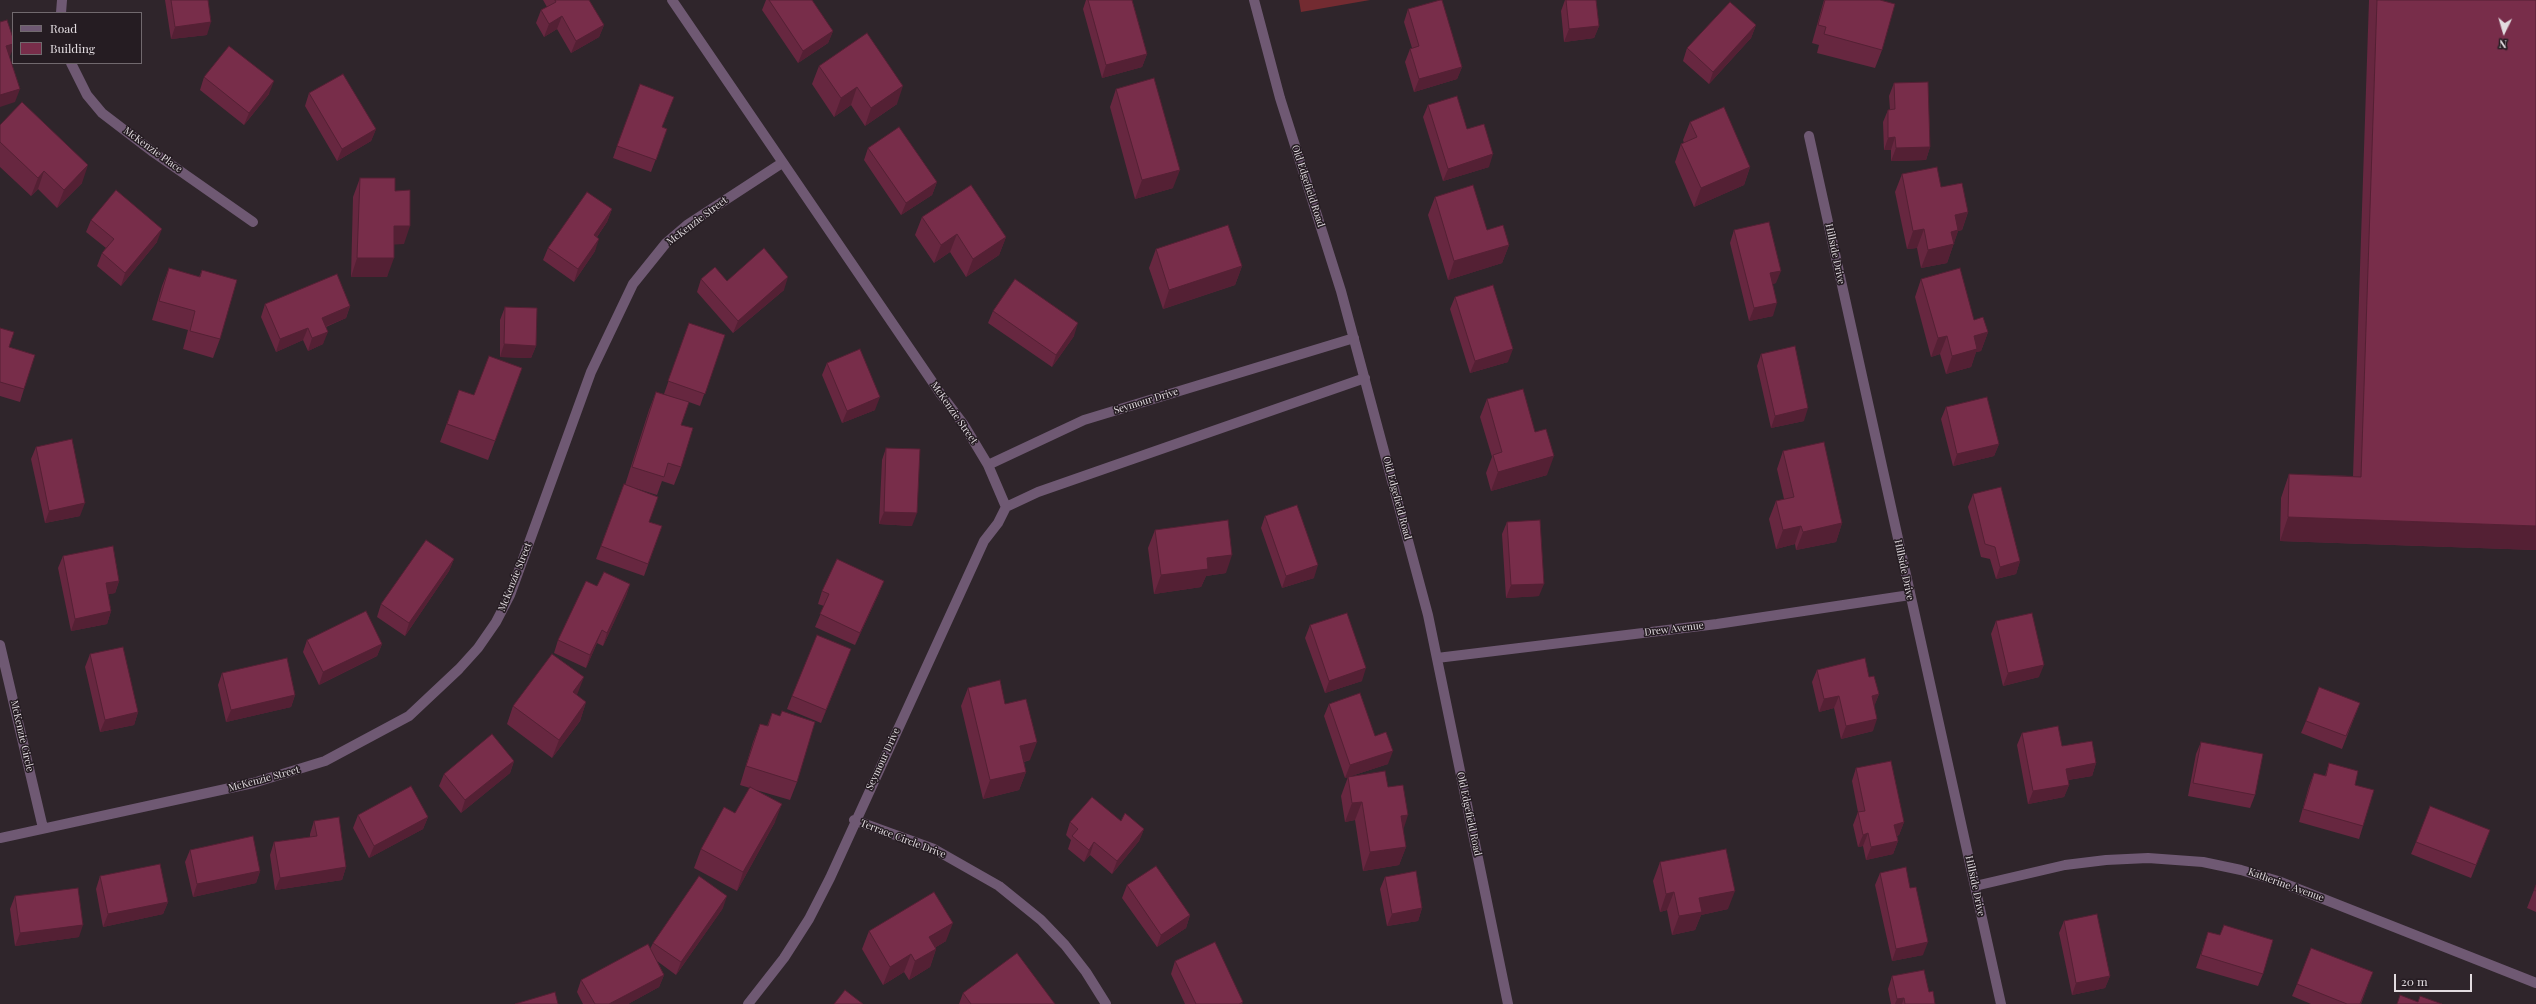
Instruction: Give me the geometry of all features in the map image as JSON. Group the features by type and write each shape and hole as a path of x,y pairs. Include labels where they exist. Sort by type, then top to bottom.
{"street":[{"path":"62,0 62,12"},
{"name":"McKenzie Street","path":"672,0 782,163 964,425 988,465"},
{"name":"Old Edgefield Road","path":"1254,0 1280,98 1354,338 1428,615 1508,1004"},
{"name":"McKenzie Place","path":"72,64 88,95 102,113 153,152 253,222"},
{"name":"Hillside Drive","path":"1809,136 2001,1004"},
{"name":"McKenzie Street","path":"0,838 253,783 326,762 409,716 459,669 478,648 506,602 591,372 633,284 666,243 687,226 782,163"},
{"name":"Seymour Drive","path":"988,465 1084,420 1354,338"},
{"path":"988,465 1006,507 1038,492 1365,378"},
{"name":"Seymour Drive","path":"748,1004 784,958 808,919 830,878 854,820 984,541 1006,507"},
{"name":"Drew Avenue","path":"1437,658 1717,624 1910,595"},
{"name":"McKenzie Circle","path":"0,645 43,828"},
{"name":"Terrace Circle Drive","path":"854,820 934,849 968,866 999,886 1041,920 1065,945 1086,972 1106,1004"},
{"name":"Katherine Avenue","path":"1975,886 2065,865 2106,860 2148,858 2203,862 2241,870 2278,881 2536,983"}],"shaded area":[{"path":"1299,0 1370,0 1301,12"}],"building":[{"path":"171,0 208,0 211,22 175,27"},
{"path":"555,0 589,0 604,25 576,41 562,16 549,24 541,10 556,2"},
{"path":"769,0 812,0 833,31 803,51"},
{"path":"1088,0 1132,0 1147,54 1106,65"},
{"path":"1442,0 1462,67 1419,79 1410,49 1419,46 1408,9"},
{"path":"1566,0 1596,0 1599,26 1569,29"},
{"path":"1825,0 1880,0 1895,4 1882,50 1824,34 1826,27 1818,25"},
{"path":"2377,0 2536,0 2536,526 2288,517 2289,474 2361,477"},
{"path":"1730,2 1756,25 1713,72 1687,48"},
{"path":"7,20 12,35 12,44 6,46 20,89 0,95 0,22"},
{"path":"867,33 903,86 871,108 857,87 841,98 819,66"},
{"path":"229,46 274,81 249,113 204,77"},
{"path":"343,74 376,129 342,149 309,93"},
{"path":"1154,78 1180,170 1142,180 1116,89"},
{"path":"1928,82 1930,147 1896,148 1895,137 1888,138 1888,110 1895,109 1894,83"},
{"path":"640,84 674,97 662,127 667,129 656,160 617,146"},
{"path":"1457,96 1467,129 1484,124 1493,154 1448,169 1428,105"},
{"path":"22,102 88,165 64,190 44,171 38,178 0,142 0,125"},
{"path":"1724,107 1750,167 1701,188 1681,144 1697,137 1690,122"},
{"path":"899,127 937,182 906,203 868,148"},
{"path":"1937,167 1941,187 1962,183 1968,212 1955,215 1958,230 1951,232 1954,244 1928,250 1924,229 1913,231 1902,174"},
{"path":"360,178 395,178 395,191 410,190 410,226 394,226 394,258 357,258"},
{"path":"971,185 1006,237 973,259 957,234 941,245 922,217"},
{"path":"1473,185 1487,230 1503,225 1509,245 1454,261 1435,197"},
{"path":"116,190 162,229 125,273 102,253 114,239 91,220"},
{"path":"587,192 612,209 594,235 599,239 578,269 548,248"},
{"path":"1769,222 1781,271 1770,273 1777,303 1754,308 1734,230"},
{"path":"1228,225 1242,266 1169,290 1156,249"},
{"path":"764,248 788,277 738,321 701,279 715,267 727,281"},
{"path":"169,268 200,277 202,270 237,280 220,339 190,331 195,311 159,301"},
{"path":"1960,268 1974,320 1983,317 1988,332 1974,336 1977,349 1952,356 1947,336 1938,338 1921,279"},
{"path":"337,274 350,306 322,318 328,332 312,338 308,328 280,339 265,304"},
{"path":"1015,279 1078,323 1056,355 993,311"},
{"path":"1493,285 1513,349 1475,361 1455,297"},
{"path":"505,307 537,308 536,346 504,344"},
{"path":"689,323 725,335 705,394 668,381"},
{"path":"0,328 14,332 9,347 35,355 24,389 0,382"},
{"path":"1795,346 1808,408 1775,416 1761,354"},
{"path":"860,349 880,397 847,411 827,363"},
{"path":"489,356 522,368 495,441 447,424 459,390 474,395"},
{"path":"1523,389 1535,432 1546,429 1554,456 1498,472 1493,455 1502,452 1487,399"},
{"path":"656,392 689,402 681,425 693,428 681,467 668,463 664,477 632,467"},
{"path":"1987,397 1999,444 1957,454 1946,407"},
{"path":"72,439 85,503 49,511 36,447"},
{"path":"1824,442 1842,523 1803,532 1801,526 1783,530 1776,501 1794,497 1783,451"},
{"path":"886,448 920,449 917,513 884,512"},
{"path":"624,484 658,497 649,522 662,526 648,564 601,546"},
{"path":"2001,487 2020,561 2000,567 1995,547 1985,544 1973,494"},
{"path":"1297,505 1318,565 1286,576 1265,516"},
{"path":"1228,520 1232,555 1207,558 1208,569 1161,575 1155,530"},
{"path":"1540,520 1544,584 1511,585 1507,522"},
{"path":"426,540 454,559 409,623 381,604"},
{"path":"113,546 119,581 106,583 111,611 75,619 63,556"},
{"path":"837,559 884,581 860,633 820,614 829,594 822,591"},
{"path":"604,572 630,584 607,633 602,630 590,655 558,640 586,581 597,586"},
{"path":"366,611 382,644 323,672 307,640"},
{"path":"1347,613 1366,668 1329,681 1310,625"},
{"path":"2032,613 2044,665 2008,673 1996,621"},
{"path":"817,635 851,649 826,710 792,696"},
{"path":"123,647 138,712 105,720 90,654"},
{"path":"552,654 584,677 573,692 586,702 559,740 513,706"},
{"path":"287,658 295,695 231,710 222,673"},
{"path":"1865,658 1869,677 1874,676 1879,694 1872,696 1877,719 1846,726 1839,696 1824,699 1817,670"},
{"path":"1000,680 1005,704 1026,699 1037,742 1020,746 1026,772 990,780 968,688"},
{"path":"2319,687 2360,703 2346,736 2306,721"},
{"path":"1360,693 1375,736 1386,732 1393,751 1350,765 1329,704"},
{"path":"782,711 815,722 797,782 746,766 760,724 768,726 772,713 780,716"},
{"path":"2058,726 2062,746 2092,741 2096,763 2066,769 2069,785 2033,791 2022,733"},
{"path":"492,734 514,761 465,800 444,774"},
{"path":"2201,742 2263,754 2255,795 2193,783"},
{"path":"1891,761 1904,822 1894,825 1898,841 1871,847 1868,833 1863,835 1858,812 1865,811 1856,768"},
{"path":"2329,763 2358,771 2355,785 2374,790 2363,826 2303,809 2314,773 2326,776"},
{"path":"1385,771 1388,787 1403,785 1408,815 1401,816 1406,847 1370,852 1362,802 1352,803 1348,777"},
{"path":"411,786 428,817 374,846 358,815"},
{"path":"750,787 782,804 743,872 701,849 724,807 735,813"},
{"path":"1092,797 1121,821 1125,813 1144,829 1117,861 1094,842 1089,850 1072,836 1078,829 1070,822"},
{"path":"2430,806 2490,830 2476,865 2416,842"},
{"path":"339,817 346,867 280,878 274,842 317,836 314,821"},
{"path":"253,836 260,871 197,884 190,850"},
{"path":"1726,849 1735,891 1699,898 1702,912 1679,916 1674,892 1666,894 1660,862"},
{"path":"160,864 168,902 108,914 100,876"},
{"path":"1156,866 1190,915 1161,935 1127,885"},
{"path":"1906,867 1910,888 1916,887 1928,942 1896,949 1880,873"},
{"path":"1416,871 1422,908 1392,914 1385,877"},
{"path":"699,876 727,896 681,962 653,943"},
{"path":"78,888 83,925 20,933 15,896"},
{"path":"934,892 953,923 929,937 936,949 915,961 911,954 890,967 869,931"},
{"path":"2097,914 2110,976 2076,983 2064,921"},
{"path":"2224,925 2273,940 2263,974 2201,955 2208,932 2220,935"},
{"path":"1215,942 1243,1002 1239,1004 1196,1004 1175,961"},
{"path":"648,944 664,975 609,1004 595,1004 581,980"},
{"path":"2311,948 2373,972 2360,1004 2347,1004 2297,984"},
{"path":"1017,953 1055,1004 971,1004 963,993"},
{"path":"1924,970 1929,992 1933,991 1935,1004 1905,1004 1904,998 1897,999 1892,976"},
{"path":"845,990 863,1004 834,1004"},
{"path":"555,992 558,1004 515,1004"},
{"path":"2400,995 2418,1002 2420,996 2442,1004 2397,1004"}]}
